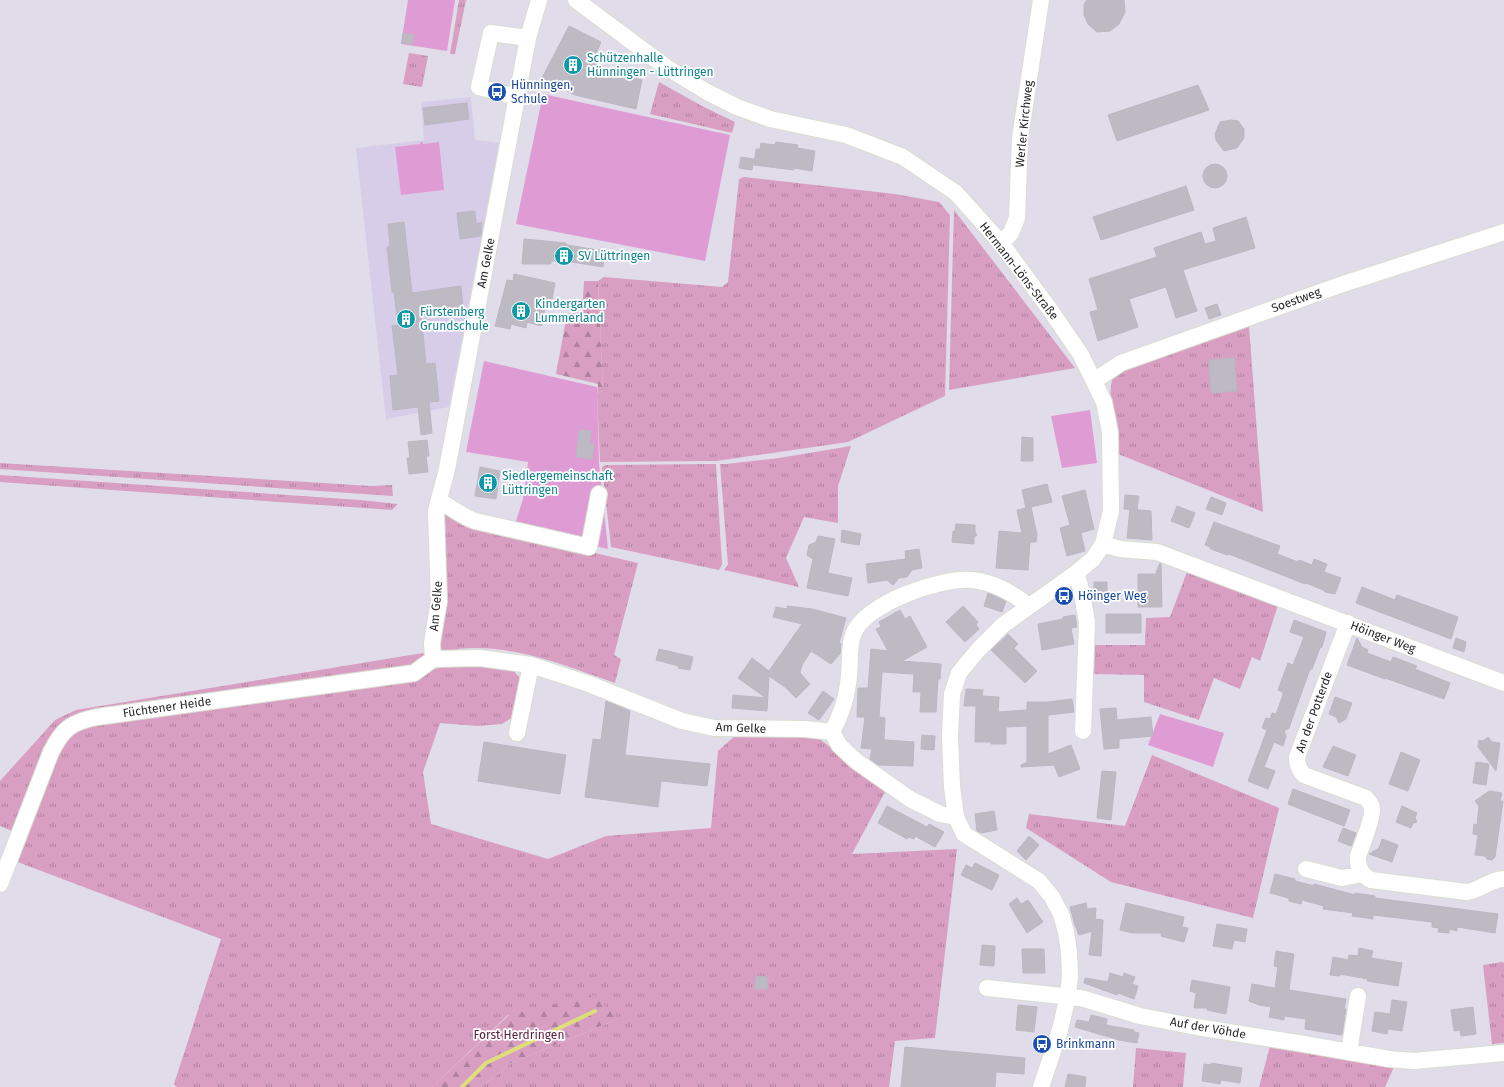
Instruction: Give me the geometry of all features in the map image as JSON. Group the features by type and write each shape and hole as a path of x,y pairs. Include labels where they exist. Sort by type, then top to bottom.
{"street":[{"name":"Am Gelke","path":"539,0 528,38 447,469 436,512 439,601 432,643 433,659 480,658 531,665 589,684 682,721 714,728 806,729 832,732"},
{"name":"Hermann-Löns-Straße","path":"576,0 666,68 706,92 770,119 846,135 903,157 956,194 1001,243 1077,349 1104,402 1110,432 1111,511 1103,544 1093,558 1076,573 1004,625 978,650 959,673 952,694 950,736 952,787 956,816 964,834 1039,881 1052,896 1061,914 1069,952 1070,975 1068,996 1060,1030 1041,1087"},
{"name":"Werler Kirchweg","path":"1001,243 1011,233 1017,218 1020,138 1041,0"},
{"path":"517,97 479,87 491,33 528,38"},
{"name":"Soestweg","path":"1094,381 1121,363 1340,285 1504,232"},
{"path":"439,501 464,517 475,521 589,547 599,494"},
{"name":"Höinger Weg","path":"1103,544 1120,549 1157,552 1504,682"},
{"path":"1076,573 1081,589 1087,622 1082,731"},
{"path":"956,816 940,814 910,799 856,761 839,745 832,732 841,716 848,684 852,636 858,624 867,615 907,593 938,583 970,580 992,583 1015,595 1030,606"},
{"name":"An der Potterde","path":"1348,623 1297,757 1297,764 1300,771 1304,775 1366,798 1370,803 1372,817 1358,856 1358,862 1362,874"},
{"name":"Füchtener Heide","path":"0,884 51,752 58,738 68,726 82,720 98,717 414,673 433,659"},
{"path":"517,733 531,665"},
{"path":"1306,869 1342,878 1362,874 1371,880 1467,892 1499,879 1504,879"},
{"name":"Auf der Vöhde","path":"987,988 1081,998 1140,1016 1389,1059 1414,1061 1504,1053"},
{"path":"1349,1052 1358,996"}],"shaded area":[{"path":"408,0 455,0 447,51 401,44"},
{"path":"543,94 730,135 705,261 516,224"},
{"path":"471,97 475,140 500,143 449,407 386,419 356,148 424,140 421,102"},
{"path":"420,142 423,142 423,144 439,142 444,190 401,195 395,147 420,144"},
{"path":"484,361 597,387 599,463 608,549 514,527 523,499 528,462 466,452"},
{"path":"1090,410 1097,463 1062,468 1051,416"},
{"path":"1160,714 1224,733 1213,767 1148,745"}],"green space":[{"path":"459,0 466,0 455,54 450,54"},
{"path":"409,53 428,56 422,87 403,84"},
{"path":"659,82 702,106 735,122 732,133 650,114"},
{"path":"744,177 895,194 939,202 950,215 945,396 848,442 716,461 600,462 597,394 603,390 598,281 604,277 722,287 728,282 739,179"},
{"path":"954,210 1075,368 949,390"},
{"path":"584,281 598,281 603,390 597,394 598,384 556,374 567,314 582,312"},
{"path":"1249,326 1263,512 1118,454 1110,397 1112,379 1123,368"},
{"path":"851,446 838,486 838,523 804,517 786,558 799,587 724,570 728,565 720,464 779,458"},
{"path":"0,463 371,486 392,485 393,496 0,469"},
{"path":"716,464 722,564 719,570 611,547 602,467 606,465"},
{"path":"0,475 360,500 398,504 392,510 0,482"},
{"path":"445,511 470,524 638,563 614,655 621,659 615,683 557,663 517,652 477,648 457,649 457,656 438,650 440,519"},
{"path":"1187,572 1278,605 1260,661 1252,657 1240,689 1214,678 1199,720 1144,702 1144,675 1091,674 1092,645 1145,645 1146,618 1170,617"},
{"path":"428,651 418,666 65,725 0,877 0,861 12,831 0,826 0,781 55,720 76,710"},
{"path":"450,665 509,666 520,678 513,717 502,724 477,726 440,723 423,772 431,824 548,859 606,836 711,828 718,751 737,734 817,737 886,790 852,854 957,849 935,1038 895,1041 889,1087 481,1087 511,1063 618,1019 508,1015 432,1087 177,1087 174,1084 221,939 15,861 58,748 68,736 83,727 427,671"},
{"path":"1152,755 1279,808 1253,918 1111,882 1026,828 1029,814 1125,826"},
{"path":"1504,963 1504,1043 1492,1044 1483,965"},
{"name":"Forst Herdringen","path":"595,995 618,1019 511,1063 481,1087 432,1087 509,1015"},
{"path":"1270,1046 1394,1067 1385,1087 1259,1087"},
{"path":"1136,1048 1186,1053 1183,1087 1133,1087"}],"building":[{"path":"1087,0 1124,0 1125,12 1119,24 1110,31 1097,32 1088,24 1084,15 1084,4"},
{"name":"Schützenhalle Hünningen - Lüttringen","path":"569,26 601,42 594,58 600,70 642,80 636,109 575,95 542,78"},
{"path":"403,33 414,35 412,44 402,43"},
{"path":"1198,85 1209,110 1117,141 1108,115"},
{"path":"467,103 469,119 425,125 423,108"},
{"path":"1231,120 1238,121 1244,129 1244,138 1237,148 1224,151 1216,140 1215,134 1220,122"},
{"path":"776,142 798,145 797,148 815,151 812,171 754,165 756,149 760,149 761,143 775,145"},
{"path":"741,157 754,159 752,170 739,168"},
{"path":"1215,164 1220,165 1226,171 1226,181 1220,187 1215,188 1210,187 1204,181 1203,176 1204,171 1210,165"},
{"path":"1186,186 1194,210 1101,240 1093,217"},
{"path":"475,211 476,224 482,222 481,236 460,239 457,213"},
{"path":"1246,217 1255,248 1183,270 1197,311 1176,318 1166,287 1129,299 1138,327 1098,341 1090,312 1098,310 1089,279 1157,257 1154,248 1201,232 1205,244 1216,241 1213,228"},
{"name":"Fürstenberg Grundschule","path":"404,222 412,293 461,286 463,309 421,315 426,364 435,363 439,401 429,402 432,433 421,435 418,407 393,410 390,376 398,375 392,326 398,325 394,292 392,292 387,247 390,246 388,224"},
{"name":"SV Lüttringen","path":"524,239 566,243 567,245 605,251 603,267 566,261 551,261 551,264 522,264"},
{"name":"Kindergarten Lummerland","path":"514,274 555,283 552,299 547,298 541,326 527,322 526,328 511,324 510,329 495,326 507,280 513,281"},
{"path":"1217,304 1221,315 1209,319 1205,308"},
{"path":"1234,358 1237,391 1211,393 1209,360"},
{"path":"579,430 591,431 590,444 594,444 592,459 576,457"},
{"path":"1022,437 1033,438 1033,461 1021,461"},
{"path":"427,440 429,456 426,456 428,472 409,474 407,458 410,458 408,442"},
{"name":"Siedlergemeinschaft Lüttringen","path":"480,467 500,471 496,499 475,496"},
{"path":"1047,484 1052,502 1031,507 1037,535 1036,542 1030,542 1028,570 996,568 999,531 1022,533 1017,510 1026,508 1022,490"},
{"path":"1085,490 1094,529 1081,533 1085,551 1067,556 1060,528 1070,525 1062,496"},
{"path":"1125,495 1139,496 1137,510 1124,509"},
{"path":"1211,497 1226,503 1222,515 1206,509"},
{"path":"1177,506 1195,513 1189,528 1171,521"},
{"path":"1130,509 1151,511 1152,540 1127,538"},
{"path":"1214,522 1280,546 1277,554 1298,562 1299,560 1312,565 1314,559 1327,564 1324,572 1341,578 1335,594 1325,592 1306,583 1305,584 1229,554 1227,555 1211,549 1205,545"},
{"path":"956,524 975,525 975,532 977,535 974,537 974,544 952,542 953,531 955,531"},
{"path":"842,530 861,534 859,545 841,542"},
{"path":"818,536 835,539 828,573 852,578 848,596 807,588 813,559 807,555 809,545 816,542"},
{"path":"919,549 922,568 912,570 907,577 899,578 893,585 887,580 868,583 866,564 906,559 905,551"},
{"path":"1160,563 1162,607 1138,607 1138,574 1154,574 1154,578"},
{"path":"1094,582 1107,582 1107,601 1094,601"},
{"path":"1362,587 1395,600 1397,595 1458,617 1451,639 1356,603"},
{"path":"988,593 1006,601 1002,612 984,606"},
{"path":"787,606 812,609 846,618 839,643 841,644 840,654 831,664 811,651 802,665 800,673 810,684 796,698 785,687 769,676 767,711 732,708 733,695 766,698 738,678 752,658 769,671 802,624 773,617 776,607 787,609"},
{"path":"963,606 978,622 976,625 979,629 965,642 946,622"},
{"path":"900,610 905,619 910,616 927,647 902,661 941,664 940,679 938,679 936,712 920,712 921,692 913,692 914,674 882,672 879,717 885,718 884,740 914,742 913,766 878,765 870,759 872,749 861,748 865,717 857,717 858,688 868,688 871,649 888,651 876,629 881,627 879,622"},
{"path":"1106,614 1141,614 1141,633 1106,633"},
{"path":"1075,615 1077,627 1071,628 1074,644 1042,650 1038,624"},
{"path":"1294,620 1326,632 1322,647 1320,648 1312,669 1310,669 1289,728 1284,731 1286,736 1283,746 1274,742 1264,767 1275,771 1268,789 1248,781 1267,730 1262,728 1266,718 1270,719 1272,713 1276,714 1283,695 1283,692 1278,690 1288,663 1293,665 1304,637 1290,632"},
{"path":"1008,634 1018,644 1014,648 1037,671 1025,683 991,650"},
{"path":"1357,638 1362,647 1368,650 1367,653 1391,662 1393,657 1417,666 1415,669 1450,683 1444,699 1347,665"},
{"path":"1456,638 1466,642 1464,652 1453,648"},
{"path":"659,649 693,657 690,670 678,668 679,666 656,660"},
{"path":"966,689 983,690 982,696 999,697 998,712 1027,710 1027,702 1048,702 1072,699 1074,712 1048,715 1048,754 1071,745 1080,769 1059,777 1054,765 1021,767 1021,765 1027,762 1027,726 1006,727 1006,744 975,742 976,706 964,706"},
{"path":"823,691 834,699 819,720 808,713"},
{"path":"1335,697 1352,703 1346,719 1339,723 1336,717 1329,714"},
{"path":"606,701 630,711 625,755 710,764 707,786 661,781 658,807 585,797 593,739 601,740"},
{"path":"1116,708 1117,720 1151,717 1153,736 1119,739 1119,748 1104,749 1100,709"},
{"path":"922,735 935,736 934,750 921,749"},
{"path":"1488,737 1492,742 1500,743 1496,771 1478,747 1479,740 1483,741"},
{"path":"484,742 566,755 560,794 478,781"},
{"path":"1333,746 1356,755 1348,776 1323,767"},
{"path":"1401,752 1420,760 1408,791 1389,784"},
{"path":"1476,762 1489,764 1486,785 1473,783"},
{"path":"1102,771 1116,772 1111,820 1097,818"},
{"path":"1293,789 1350,810 1344,826 1288,804"},
{"path":"1489,791 1502,793 1500,801 1503,801 1495,857 1492,860 1487,859 1485,856 1475,855 1478,835 1473,834 1474,824 1477,825 1479,806 1475,801"},
{"path":"887,806 927,827 929,824 944,832 935,847 915,836 914,839 908,837 907,839 878,823"},
{"path":"1402,806 1417,813 1415,818 1417,822 1413,823 1411,828 1396,822"},
{"path":"994,811 997,830 981,833 977,831 975,814"},
{"path":"1343,828 1356,833 1351,846 1338,841"},
{"path":"1029,836 1039,845 1026,860 1017,851"},
{"path":"1382,839 1398,845 1392,862 1369,854 1379,848"},
{"path":"975,863 999,875 992,890 961,875 966,865 972,868"},
{"path":"1275,874 1314,886 1314,884 1355,895 1355,893 1375,896 1375,898 1498,914 1495,933 1457,927 1457,931 1449,929 1449,933 1438,932 1439,928 1432,927 1432,922 1373,915 1373,919 1352,916 1353,913 1323,909 1324,906 1302,900 1301,904 1289,901 1289,898 1270,893"},
{"path":"1017,898 1021,904 1028,900 1043,922 1027,933 1009,904"},
{"path":"1086,903 1087,909 1096,908 1095,919 1103,920 1101,956 1089,955 1092,931 1079,935 1075,925 1070,907"},
{"path":"1126,903 1184,917 1182,927 1188,928 1184,942 1161,936 1162,933 1133,933 1120,930"},
{"path":"1217,924 1247,929 1245,942 1234,940 1232,949 1213,946"},
{"path":"982,945 995,946 994,966 980,965"},
{"path":"1359,948 1373,951 1371,958 1402,963 1398,986 1367,981 1368,979 1340,974 1340,976 1330,975 1333,957 1348,960 1349,955 1358,956"},
{"path":"1022,949 1044,949 1045,973 1023,973"},
{"path":"1276,951 1294,954 1289,990 1346,999 1342,1035 1305,1029 1306,1019 1284,1016 1284,1020 1269,1017 1271,1007 1259,1005 1249,1001 1252,984 1275,988 1278,967 1274,966"},
{"path":"1110,973 1123,977 1124,973 1135,977 1132,984 1138,986 1134,999 1118,993 1117,995 1084,983 1085,978 1108,982"},
{"path":"756,976 768,977 767,989 755,989"},
{"path":"1192,980 1230,987 1226,1014 1207,1010 1207,1008 1194,1008 1196,993 1190,991"},
{"path":"1392,1000 1407,1002 1402,1031 1388,1029 1387,1034 1372,1031 1375,1012 1390,1014"},
{"path":"1018,1005 1037,1007 1034,1032 1016,1030"},
{"path":"1473,1007 1476,1034 1461,1036 1460,1030 1454,1031 1451,1010"},
{"path":"1091,1015 1107,1019 1106,1025 1134,1030 1134,1032 1139,1033 1137,1043 1119,1040 1075,1027 1077,1020 1089,1022"},
{"path":"905,1047 1025,1058 1024,1074 996,1072 995,1087 901,1087"},
{"path":"1211,1063 1242,1068 1240,1083 1221,1080 1220,1084 1202,1081 1204,1064 1211,1065"},
{"path":"1068,1074 1086,1077 1085,1087 1065,1087"}],"waterway":[{"path":"462,1087 486,1063 595,1011"}],"place":[{"name":"Schützenhalle Hünningen - Lüttringen","path":"573,65"},
{"name":"Hünningen, Schule","path":"497,92"},
{"name":"SV Lüttringen","path":"564,256"},
{"name":"Kindergarten Lummerland","path":"521,311"},
{"name":"Fürstenberg Grundschule","path":"406,319"},
{"name":"Siedlergemeinschaft Lüttringen","path":"488,483"},
{"name":"Höinger Weg","path":"1064,596"},
{"name":"Brinkmann","path":"1042,1044"}]}
